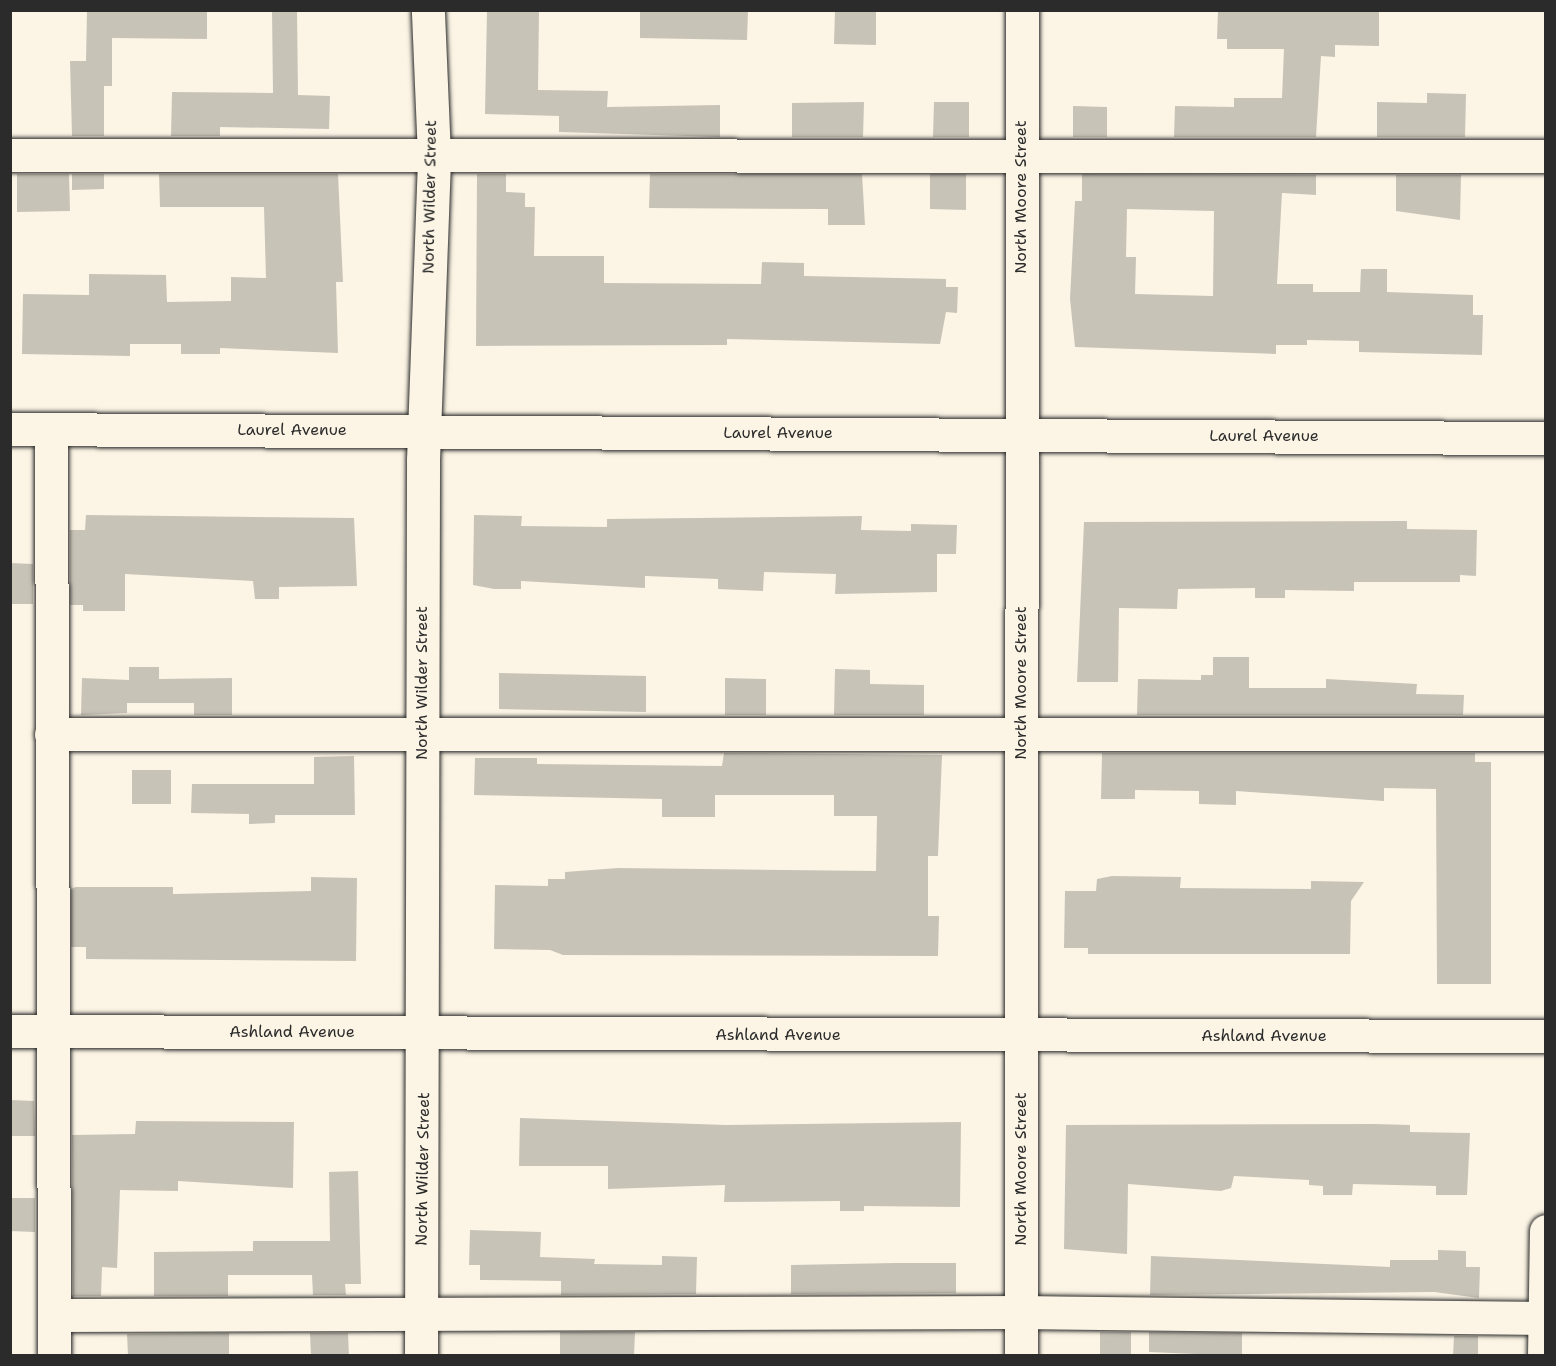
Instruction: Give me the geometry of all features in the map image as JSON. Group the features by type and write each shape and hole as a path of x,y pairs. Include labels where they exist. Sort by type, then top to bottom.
{"street":[{"name":"North Wilder Street","path":"421,1356 424,1033 422,734 424,431 434,156 428,10"},
{"name":"North Moore Street","path":"1021,1356 1022,10"},
{"path":"10,155 1545,156"},
{"name":"Laurel Avenue","path":"10,429 1545,438"},
{"path":"51,429 50,1031 54,1356"},
{"path":"1545,726 1545,746"},
{"path":"51,734 1021,732 1545,734"},
{"name":"Ashland Avenue","path":"10,1031 1021,1037 1545,1036"},
{"path":"1544,1356 1545,1231"},
{"path":"54,1315 1021,1312 1545,1318"}],"building":[{"path":"87,10 207,10 207,39 112,38 112,86 104,86 104,136 72,136 70,61 86,61"},
{"path":"272,10 297,10 298,95 330,96 329,129 220,127 220,136 171,136 172,92 273,93"},
{"path":"487,10 539,10 538,90 608,91 607,107 720,105 720,137 559,132 559,116 485,114"},
{"path":"640,10 748,10 747,40 640,38"},
{"path":"835,10 876,10 876,45 834,44"},
{"path":"1218,10 1379,10 1379,46 1335,45 1335,57 1321,56 1316,137 1174,137 1175,106 1234,107 1234,98 1282,98 1284,49 1227,49 1227,39 1217,39"},
{"path":"1427,93 1466,94 1465,137 1377,137 1377,102 1427,103"},
{"path":"864,102 863,137 792,137 792,103"},
{"path":"934,102 969,102 969,137 933,137"},
{"path":"1073,106 1107,107 1107,137 1073,137"},
{"path":"17,174 69,174 70,211 17,212"},
{"path":"72,174 104,174 104,189 72,190"},
{"path":"159,174 338,174 343,282 336,282 338,353 220,348 220,354 181,354 181,344 130,344 130,356 22,354 23,294 89,295 89,274 166,275 167,302 231,301 231,277 266,278 264,207 160,207"},
{"path":"477,174 506,174 506,192 525,193 525,207 535,207 534,256 604,256 604,283 761,284 762,262 804,263 804,276 946,279 946,287 958,287 957,313 946,312 940,344 727,339 727,345 476,346"},
{"path":"650,174 862,174 865,225 828,225 828,209 649,208"},
{"path":"930,174 966,174 966,210 930,209"},
{"path":"1082,174 1316,175 1316,195 1282,193 1277,284 1313,284 1313,292 1360,292 1361,269 1387,269 1387,292 1473,295 1473,315 1483,315 1482,355 1359,352 1359,341 1307,340 1307,345 1276,345 1276,354 1075,347 1070,299 1075,201 1082,201","holes":["1127,209 1214,211 1213,296 1135,294 1136,257 1126,257"]},
{"path":"1396,175 1461,175 1460,220 1396,211"},
{"path":"86,515 354,518 357,586 279,587 279,599 255,599 253,581 125,574 125,611 83,611 83,605 70,605 70,530 85,530"},
{"path":"474,515 522,516 521,526 607,527 607,519 862,516 861,530 911,531 911,524 957,525 956,554 937,554 937,592 835,594 836,574 764,572 763,591 718,589 718,579 645,576 645,588 521,581 521,589 494,589 473,585"},
{"path":"1407,521 1407,529 1477,530 1476,576 1460,575 1460,582 1354,582 1354,591 1285,590 1285,598 1255,598 1255,588 1178,589 1177,609 1119,608 1118,682 1077,682 1084,522"},
{"path":"10,563 33,564 33,604 10,604"},
{"path":"1213,657 1249,657 1249,688 1326,688 1326,679 1417,684 1416,694 1464,695 1463,715 1137,715 1138,679 1201,680 1201,675 1213,675"},
{"path":"129,667 159,667 159,679 232,678 232,715 194,715 194,703 127,703 127,713 81,715 82,678 129,680"},
{"path":"835,669 870,670 870,684 924,685 924,715 834,715"},
{"path":"499,673 646,676 646,712 499,709"},
{"path":"725,678 766,679 766,715 725,715"},
{"path":"724,753 942,755 938,856 928,856 928,916 939,916 938,956 563,955 550,950 494,949 495,885 548,886 548,879 565,879 565,872 618,868 876,871 877,816 834,816 834,795 715,795 715,817 662,817 662,799 474,795 475,758 537,758 537,764 722,766"},
{"path":"1102,753 1475,753 1475,762 1491,762 1491,984 1437,984 1436,789 1384,788 1384,801 1236,791 1236,805 1199,804 1199,791 1135,790 1135,799 1101,799"},
{"path":"354,756 355,815 275,815 275,823 249,824 249,814 191,813 192,784 314,784 314,757"},
{"path":"132,770 171,770 171,804 132,804"},
{"path":"1112,876 1181,877 1180,888 1311,889 1311,881 1364,882 1351,901 1350,954 1088,954 1088,948 1064,948 1065,891 1096,891 1097,879"},
{"path":"311,877 357,878 356,961 86,959 86,947 71,947 71,889 76,887 173,887 173,894 311,891"},
{"path":"10,1100 34,1101 35,1136 10,1136"},
{"path":"520,1118 726,1125 961,1122 960,1207 864,1206 864,1211 840,1211 840,1201 724,1202 725,1185 608,1189 608,1166 519,1166"},
{"path":"136,1121 294,1122 293,1188 178,1181 178,1191 120,1190 117,1268 102,1267 101,1296 73,1296 72,1135 135,1134"},
{"path":"1066,1125 1410,1125 1410,1132 1470,1133 1467,1195 1436,1195 1436,1186 1353,1184 1352,1195 1323,1195 1323,1186 1309,1185 1309,1180 1234,1176 1231,1188 1221,1191 1128,1184 1127,1254 1064,1249"},
{"path":"358,1171 361,1284 345,1284 346,1295 313,1295 312,1275 228,1275 228,1296 154,1296 154,1252 253,1251 253,1241 330,1241 329,1172"},
{"path":"10,1198 35,1198 35,1232 10,1231"},
{"path":"470,1230 541,1232 540,1257 595,1259 594,1264 662,1265 662,1256 697,1257 696,1294 561,1295 561,1281 480,1280 480,1265 469,1265"},
{"path":"1438,1250 1466,1251 1466,1267 1480,1267 1479,1298 1434,1292 1150,1295 1151,1256 1390,1267 1390,1260 1438,1260"},
{"path":"956,1263 956,1293 791,1294 791,1265"},
{"path":"560,1332 635,1332 634,1356 560,1356"},
{"path":"1100,1332 1131,1332 1131,1356 1100,1356"},
{"path":"1149,1332 1242,1333 1242,1356 1149,1352"},
{"path":"229,1333 229,1356 128,1356 127,1334"},
{"path":"310,1333 348,1333 349,1356 311,1356"},
{"path":"1454,1336 1478,1336 1478,1356 1453,1356"}]}
